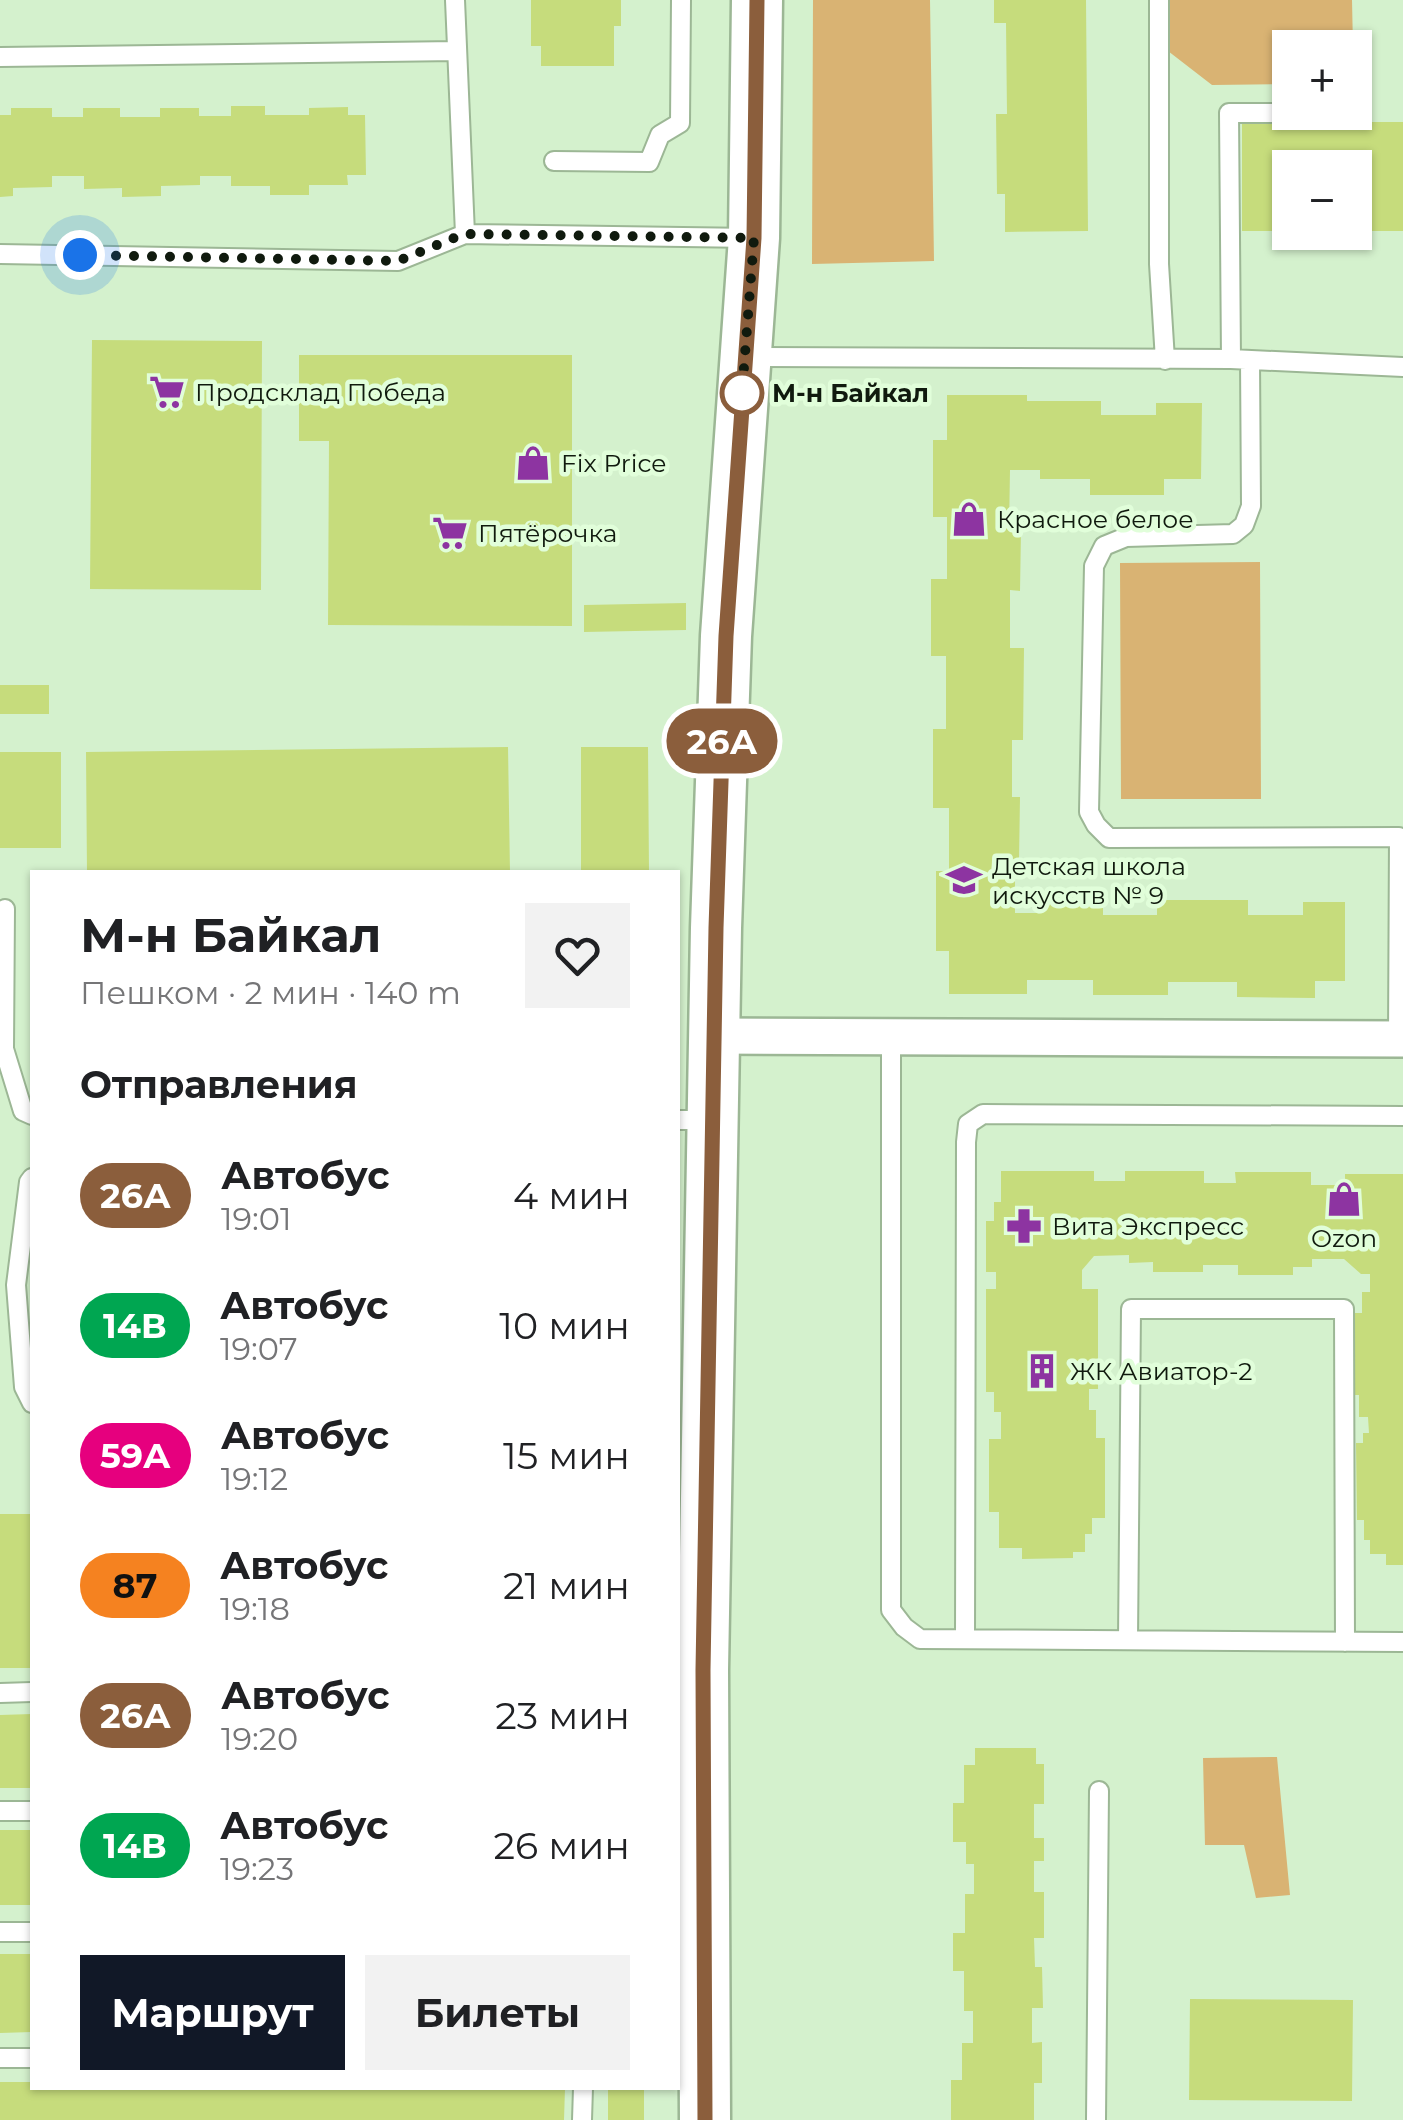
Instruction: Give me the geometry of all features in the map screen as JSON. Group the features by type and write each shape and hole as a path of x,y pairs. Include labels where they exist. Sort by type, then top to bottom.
{"street":[{"path":"705,2120 697,1672 695,1120 714,1036 726,636 754,238 757,0"},
{"path":"714,1036 1401,1039"}],"lane":[{"path":"455,0 464,234"},
{"path":"554,161 649,162 660,135 680,123 681,0"},
{"path":"1159,0 1159,264 1165,360"},
{"path":"0,56 456,51"},
{"path":"1272,113 1230,114 1250,506 1244,525 1233,534 1126,537 1104,546 1094,566 1089,812 1110,838 1401,837 1401,1039"},
{"path":"0,254 398,261 464,234 754,238"},
{"path":"745,357 1241,360 1403,368"},
{"path":"5,909 4,1049 23,1111 30,1114"},
{"path":"891,1037 891,1610 904,1627 920,1639 1403,1642"},
{"path":"965,1639 968,1124 983,1114 1403,1116"},
{"path":"30,1181 16,1284 24,1387 30,1399"},
{"path":"1128,1640 1132,1310 1344,1309 1345,1642"},
{"path":"0,1693 30,1692"},
{"path":"1096,2120 1098,1791"},
{"path":"0,1811 30,1811"},
{"path":"0,1932 30,1932"},
{"path":"0,2058 30,2058"},
{"path":"582,2090 582,2120"}],"shaded area":[{"path":"813,0 930,0 934,261 812,264"},
{"path":"1168,0 1352,0 1353,30 1272,30 1272,84 1212,85 1168,51"},
{"path":"1260,562 1261,799 1121,799 1120,563"},
{"path":"1277,1757 1290,1895 1256,1898 1244,1845 1205,1845 1203,1758"}],"building":[{"path":"531,0 621,0 621,26 614,26 614,66 541,66 541,46 531,46"},
{"path":"994,0 1086,0 1088,231 1005,232 1005,194 997,194 996,114 1007,114 1006,23 994,23"},
{"path":"231,106 265,106 265,115 309,115 309,108 348,107 348,115 365,115 366,175 347,175 348,185 309,185 309,195 270,195 270,186 231,186 231,176 200,176 200,185 161,186 161,196 122,197 122,188 84,189 84,176 52,176 52,187 13,188 13,196 0,197 0,115 11,115 11,108 52,108 52,117 83,117 83,108 120,108 120,117 160,117 160,108 199,108 199,116 231,116"},
{"path":"1242,122 1272,122 1272,130 1372,130 1372,122 1403,122 1403,231 1372,231 1372,150 1272,150 1272,231 1242,231"},
{"path":"92,340 262,341 261,590 90,589"},
{"name":"Пятёрочка","path":"299,355 572,355 572,626 328,625 329,441 299,441"},
{"path":"947,395 1027,395 1027,401 1101,401 1101,415 1156,415 1156,403 1202,403 1201,479 1164,479 1164,495 1090,495 1090,479 1040,479 1040,470 1010,470 1009,530 1021,530 1020,591 1010,590 1010,648 1024,648 1023,740 1012,740 1012,797 1020,797 1015,913 1039,913 1039,900 1103,900 1103,915 1157,915 1157,900 1248,900 1248,915 1303,915 1303,902 1345,902 1345,981 1315,981 1315,998 1237,997 1237,982 1168,982 1168,995 1093,995 1093,980 1027,980 1027,994 949,994 949,951 936,951 936,871 949,871 949,808 933,808 933,729 946,729 946,656 931,656 931,579 947,579 947,517 933,517 933,440 947,440"},
{"path":"686,603 686,630 584,632 584,605"},
{"path":"0,685 49,685 49,714 0,714"},
{"path":"508,747 510,870 87,870 86,752"},
{"path":"581,747 648,747 649,870 581,870"},
{"path":"0,752 61,752 61,848 0,848"},
{"name":"ЖК Авиатор-2","path":"1001,1171 1094,1171 1094,1181 1125,1181 1125,1171 1204,1171 1204,1183 1236,1183 1235,1172 1311,1172 1311,1185 1345,1185 1345,1174 1403,1174 1403,1565 1386,1565 1386,1554 1370,1554 1370,1540 1364,1540 1364,1520 1357,1520 1356,1443 1363,1443 1363,1433 1369,1433 1368,1417 1359,1417 1359,1395 1352,1395 1352,1313 1362,1313 1362,1292 1370,1292 1370,1274 1361,1274 1344,1259 1312,1259 1312,1267 1293,1267 1293,1275 1238,1275 1238,1265 1203,1265 1203,1272 1153,1272 1153,1262 1129,1263 1129,1255 1094,1256 1082,1270 1082,1289 1098,1289 1098,1389 1089,1389 1089,1410 1096,1410 1096,1438 1105,1438 1105,1518 1092,1518 1092,1534 1085,1534 1085,1552 1073,1552 1073,1558 1022,1559 1022,1548 999,1548 999,1512 989,1512 989,1439 1001,1439 1001,1412 994,1412 994,1392 986,1392 986,1289 996,1289 996,1272 986,1272 986,1221 994,1221 994,1202 1001,1202"},
{"path":"0,1514 30,1514 30,1668 0,1668"},
{"path":"30,1714 30,1788 0,1788 0,1715"},
{"path":"975,1748 1036,1748 1036,1764 1044,1764 1044,1804 1034,1804 1034,1838 1044,1838 1044,1861 1034,1861 1034,1892 1044,1892 1044,1938 1034,1938 1035,1967 1042,1967 1043,2008 1032,2008 1032,2043 1042,2042 1042,2083 1034,2083 1034,2120 951,2120 951,2080 962,2080 962,2043 973,2043 973,2011 964,2011 964,1971 953,1971 953,1933 965,1933 965,1894 974,1894 974,1864 966,1864 966,1842 953,1842 953,1803 964,1803 964,1765 975,1765"},
{"path":"0,1830 30,1830 30,1905 0,1905"},
{"path":"0,1954 30,1954 30,2032 0,2033"},
{"path":"1190,1999 1353,2000 1352,2101 1189,2100"},
{"path":"0,2082 30,2082 30,2090 565,2090 564,2120 0,2120"},
{"path":"608,2090 644,2090 644,2120 608,2120"}],"bus line":[{"name":"26А","path":"705,2120 703,1670 716,928 726,636 754,238 757,0"}],"place":[{"name":"Продсклад Победа","path":"167,392"},
{"name":"М-н Байкал","path":"742,393"},
{"name":"Fix Price","path":"533,463"},
{"name":"Красное белое","path":"969,519"},
{"name":"Пятёрочка","path":"450,533"},
{"name":"Детская школа искусств № 9","path":"964,880"},
{"name":"Ozon","path":"1344,1199"},
{"name":"Вита Экспресс","path":"1024,1226"},
{"name":"ЖК Авиатор-2","path":"1042,1371"}],"route":[{"path":"80,255 398,261 464,234 754,238 742,393"}]}
